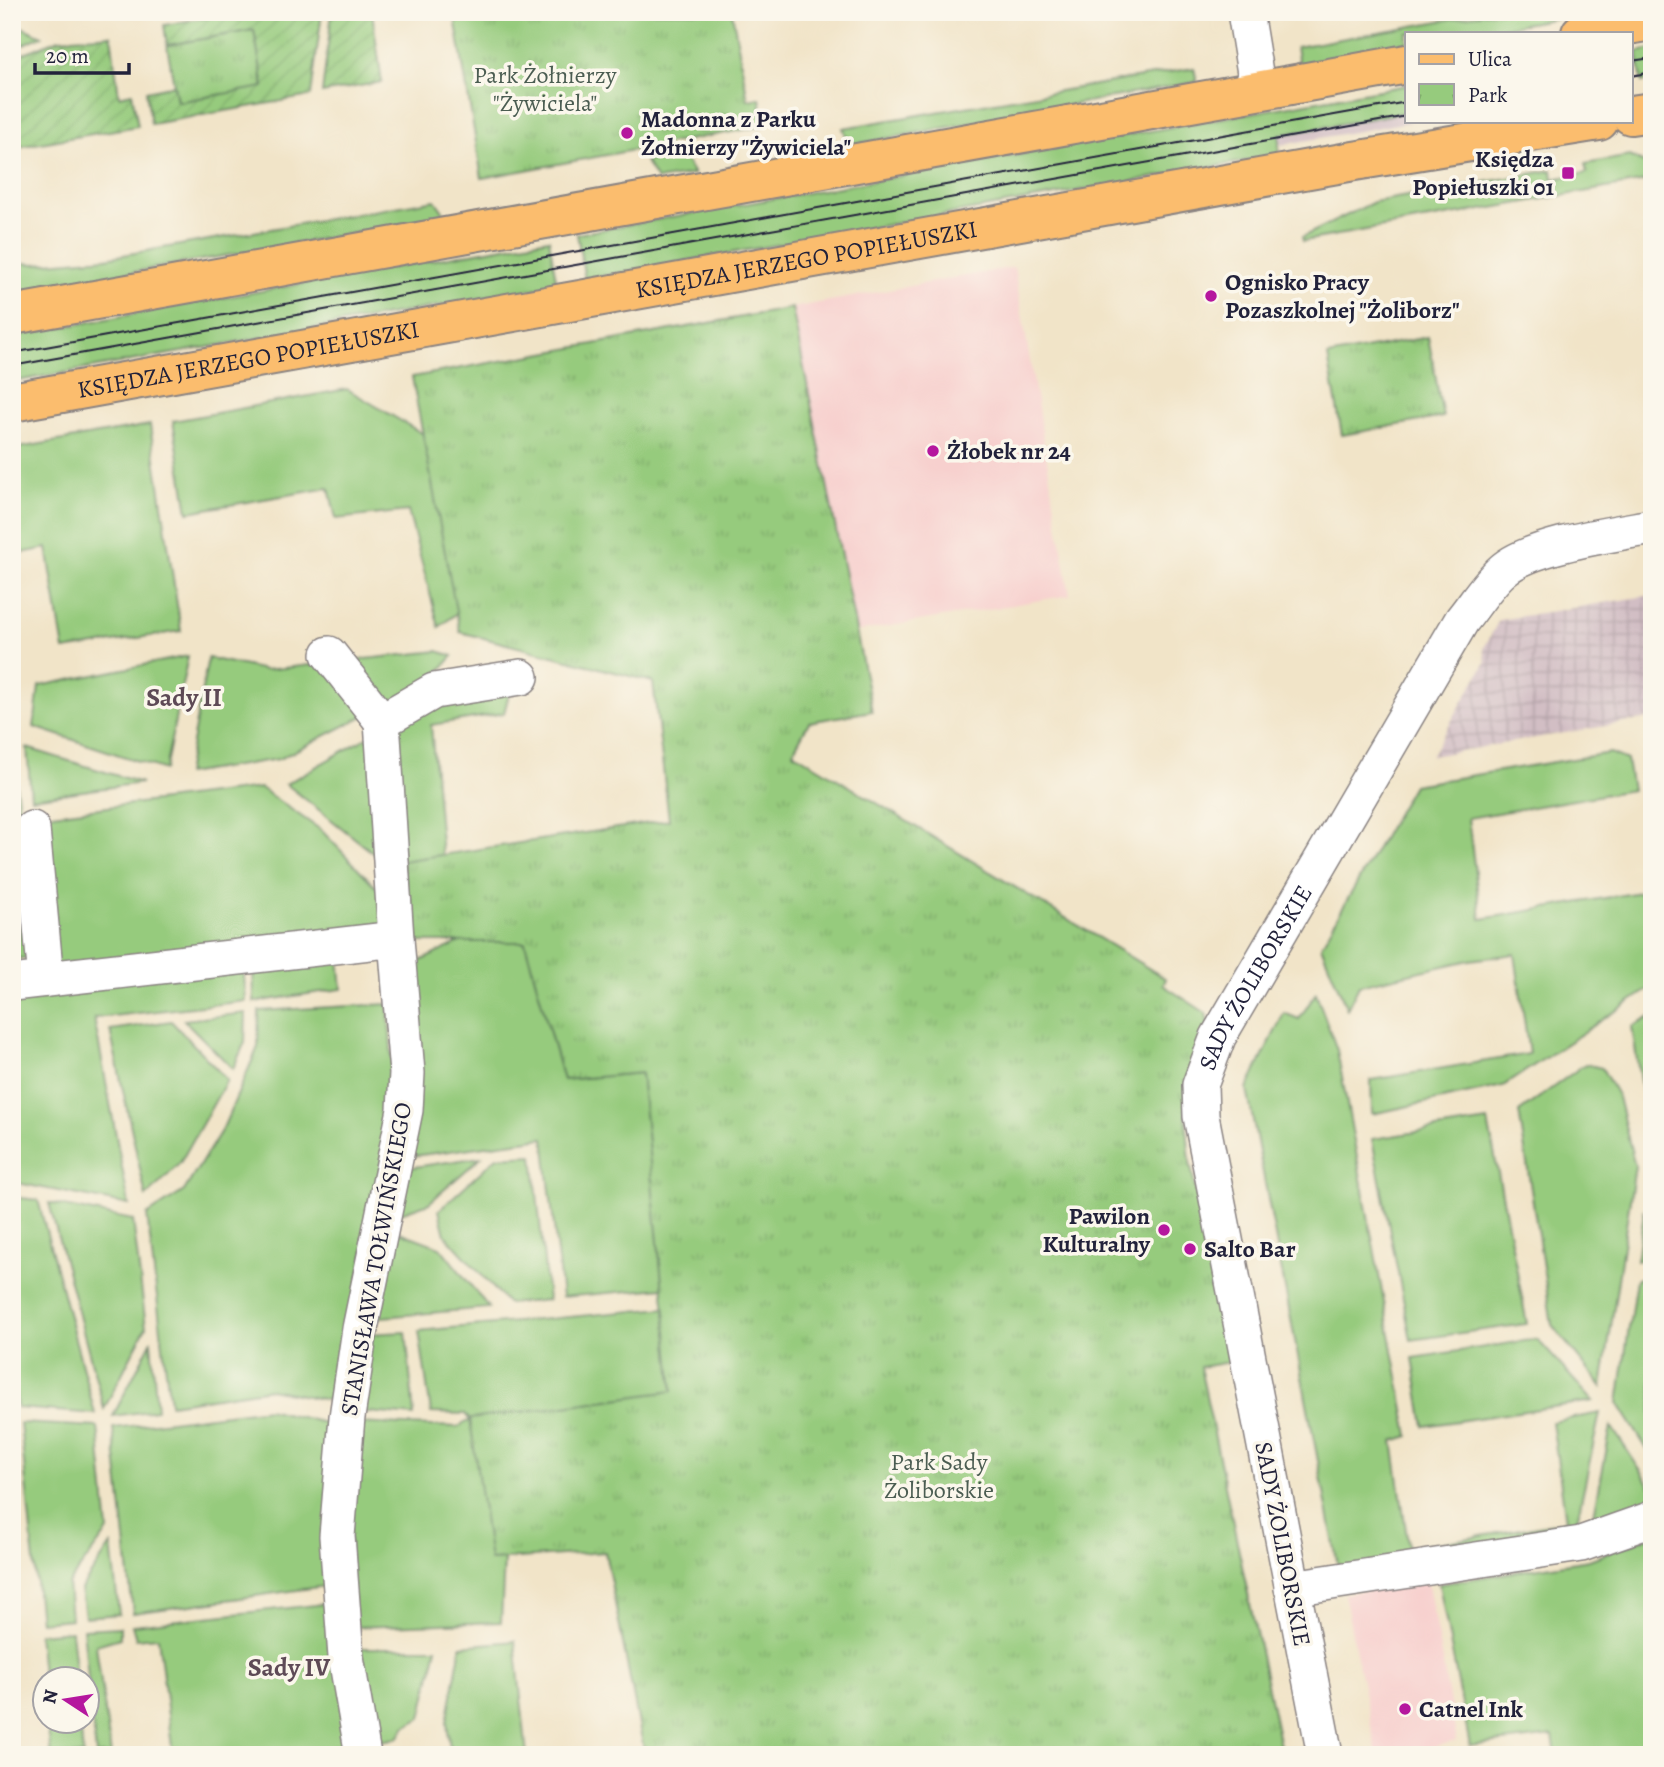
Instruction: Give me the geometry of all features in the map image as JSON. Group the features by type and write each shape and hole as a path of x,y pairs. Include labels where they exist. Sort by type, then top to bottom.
{"main road":[{"path":"1587,32 1652,21"},
{"path":"12,315 1405,64"},
{"path":"1632,115 1652,111"},
{"name":"KSIĘDZA JERZEGO POPIEŁUSZKI","path":"12,402 1340,164 1593,122"}],"street":[{"path":"1245,12 1258,91"},
{"path":"12,303 63,305"},
{"name":"SADY ŻOLIBORSKIE","path":"1325,1755 1200,1116 1200,1085 1218,1037 1462,620 1484,592 1504,569 1547,550 1652,527"},
{"path":"329,654 383,721 434,691 521,677"},
{"name":"STANISŁAWA TOŁWIŃSKIEGO","path":"363,1755 346,1657 337,1536 347,1417 360,1329 405,1110 407,1073 399,987 383,721"},
{"path":"32,829 46,979"},
{"path":"12,983 396,939"},
{"path":"1292,1588 1581,1545 1652,1519"}],"shaded area":[{"path":"1405,112 1405,122 1408,122 1281,145 1279,135"},
{"name":"Żłobek nr 24","path":"1014,267 1070,595 855,632 792,308"},
{"path":"1652,595 1652,718 1431,756 1486,662 1484,648 1499,620"},
{"path":"1427,1579 1457,1741 1396,1755 1377,1755 1344,1594"}],"green space":[{"path":"236,12 322,12 311,96 151,124 146,91 174,85 177,102 264,87 254,30 167,45 164,25"},
{"path":"332,12 372,12 382,82 322,93"},
{"name":"Park Żołnierzy \"Żywiciela\"","path":"454,12 732,12 748,100 760,98 764,126 482,178"},
{"path":"1490,12 1592,12 1479,32 1405,32 1405,45 1299,64 1296,47"},
{"path":"12,23 42,36 12,49"},
{"path":"254,30 264,88 177,102 167,45"},
{"path":"111,35 119,96 132,93 138,126 12,148 12,58 59,39"},
{"path":"1652,49 1652,80 1642,82 1637,52"},
{"path":"1194,68 1197,82 850,145 843,128"},
{"path":"1405,85 1405,112 1279,135 1279,155 585,279 577,234"},
{"path":"682,154 694,174 657,180 645,161"},
{"path":"1630,156 1652,167 1652,180 1303,241 1302,237 1374,202 1552,170 1553,179 1587,173 1585,164"},
{"path":"435,200 447,217 12,293 12,262 35,264 106,258"},
{"path":"549,239 557,285 12,382 12,336"},
{"name":"Park Sady Żoliborskie","path":"792,308 872,711 809,722 793,752 1166,979 1163,985 1206,1013 1209,1028 1185,1104 1190,1162 1230,1362 1200,1367 1282,1755 645,1755 605,1552 490,1560 470,1419 673,1391 641,1073 563,1080 525,942 413,942 402,861 669,820 653,682 460,632 412,377"},
{"path":"1428,337 1443,417 1342,435 1328,356"},
{"path":"347,389 423,434 457,613 439,627 408,511 336,519 329,488 188,512 173,421"},
{"path":"150,425 181,631 64,650 47,548 12,555 12,449"},
{"path":"438,651 453,656 429,683 279,759 186,774 208,658 265,670"},
{"path":"188,656 165,770 34,727 39,686"},
{"path":"510,690 504,713 431,725 442,855 402,861 376,855 286,784 434,699"},
{"path":"27,748 141,783 31,798"},
{"path":"1610,753 1627,760 1632,790 1468,818 1481,919 1652,890 1652,987 1503,1086 1372,1114 1371,1080 1529,1054 1515,954 1470,960 1359,985 1347,1009 1321,946 1413,785"},
{"path":"12,754 21,824 12,826"},
{"path":"260,788 321,830 384,895 384,929 30,974 28,957 12,960 12,832 27,829 28,817"},
{"path":"460,942 525,942 563,1080 641,1073 663,1288 562,1297 544,1138 406,1157 410,979 418,962"},
{"path":"339,957 342,989 254,1002 253,966"},
{"path":"243,963 246,1001 94,1018 129,1205 12,1182 12,991"},
{"path":"1316,993 1337,1050 1409,1436 1393,1441 1410,1558 1339,1571 1247,1089 1284,1013 1299,1019"},
{"path":"388,1004 395,1104 333,1401 270,1389 170,1404 147,1215 184,1191 224,1126 258,1047 259,1011"},
{"path":"246,1013 245,1042 233,1069 184,1020"},
{"path":"1652,1016 1652,1189 1650,1147 1632,1027"},
{"path":"171,1021 227,1080 180,1163 146,1197 110,1030"},
{"path":"1585,1064 1602,1068 1618,1097 1635,1166 1602,1387 1552,1325 1519,1112"},
{"path":"1488,1121 1527,1324 1411,1340 1372,1139"},
{"path":"533,1155 548,1300 508,1304 445,1235 439,1210 497,1157"},
{"path":"481,1157 429,1203 392,1216 401,1169"},
{"path":"12,1197 38,1200 95,1414 17,1408 12,1358"},
{"path":"49,1203 133,1220 146,1327 104,1409"},
{"path":"1644,1212 1652,1228 1652,1259 1637,1260"},
{"path":"389,1228 440,1247 489,1308 371,1318"},
{"path":"1652,1276 1652,1457 1618,1403 1636,1279"},
{"path":"665,1308 673,1392 491,1560 504,1559 501,1622 356,1627 348,1584 353,1423 458,1427 470,1420 465,1414 431,1413 419,1331"},
{"path":"406,1332 414,1416 356,1411 365,1334"},
{"path":"1537,1339 1593,1401 1424,1426 1413,1358"},
{"path":"151,1342 157,1410 113,1416"},
{"path":"268,1409 333,1425 327,1586 133,1613 113,1428"},
{"path":"1600,1413 1573,1539 1420,1559 1418,1547 1566,1521 1552,1422"},
{"path":"20,1423 98,1427 108,1531 68,1584 71,1619 40,1622"},
{"path":"1611,1426 1652,1488 1652,1508 1591,1531"},
{"path":"1652,1536 1652,1755 1556,1755 1553,1736 1470,1746 1439,1584 1589,1560"},
{"path":"111,1545 119,1614 85,1617 81,1589"},
{"path":"334,1603 358,1755 173,1755 158,1637 136,1639 132,1625"},
{"path":"120,1627 120,1638 96,1645 99,1666 87,1666 83,1629"},
{"path":"71,1631 75,1666 41,1666 38,1634"},
{"path":"515,1641 527,1755 456,1755 450,1750 447,1722 461,1646"},
{"path":"353,1648 437,1648 421,1718 405,1727 398,1738 374,1742"},
{"path":"102,1689 111,1755 96,1755 94,1736 102,1736"},
{"path":"49,1736 81,1736 83,1755 51,1755"}],"tram line":[{"path":"1632,61 1652,58"},
{"path":"1632,76 1652,72"},
{"path":"12,353 1405,102"},
{"path":"12,366 1405,116"}],"place":[{"name":"Madonna z Parku Żołnierzy \"Żywiciela\"","path":"627,133"},
{"name":"Księdza Popiełuszki 01","path":"1568,173"},
{"name":"Ognisko Pracy Pozaszkolnej \"Żoliborz\"","path":"1211,296"},
{"name":"Żłobek nr 24","path":"933,451"},
{"name":"Pawilon Kulturalny","path":"1164,1230"},
{"name":"Salto Bar","path":"1190,1249"},
{"name":"Catnel Ink","path":"1405,1709"}],"district":[{"name":"Sady II","path":"184,697"},
{"name":"Sady IV","path":"289,1667"}]}
